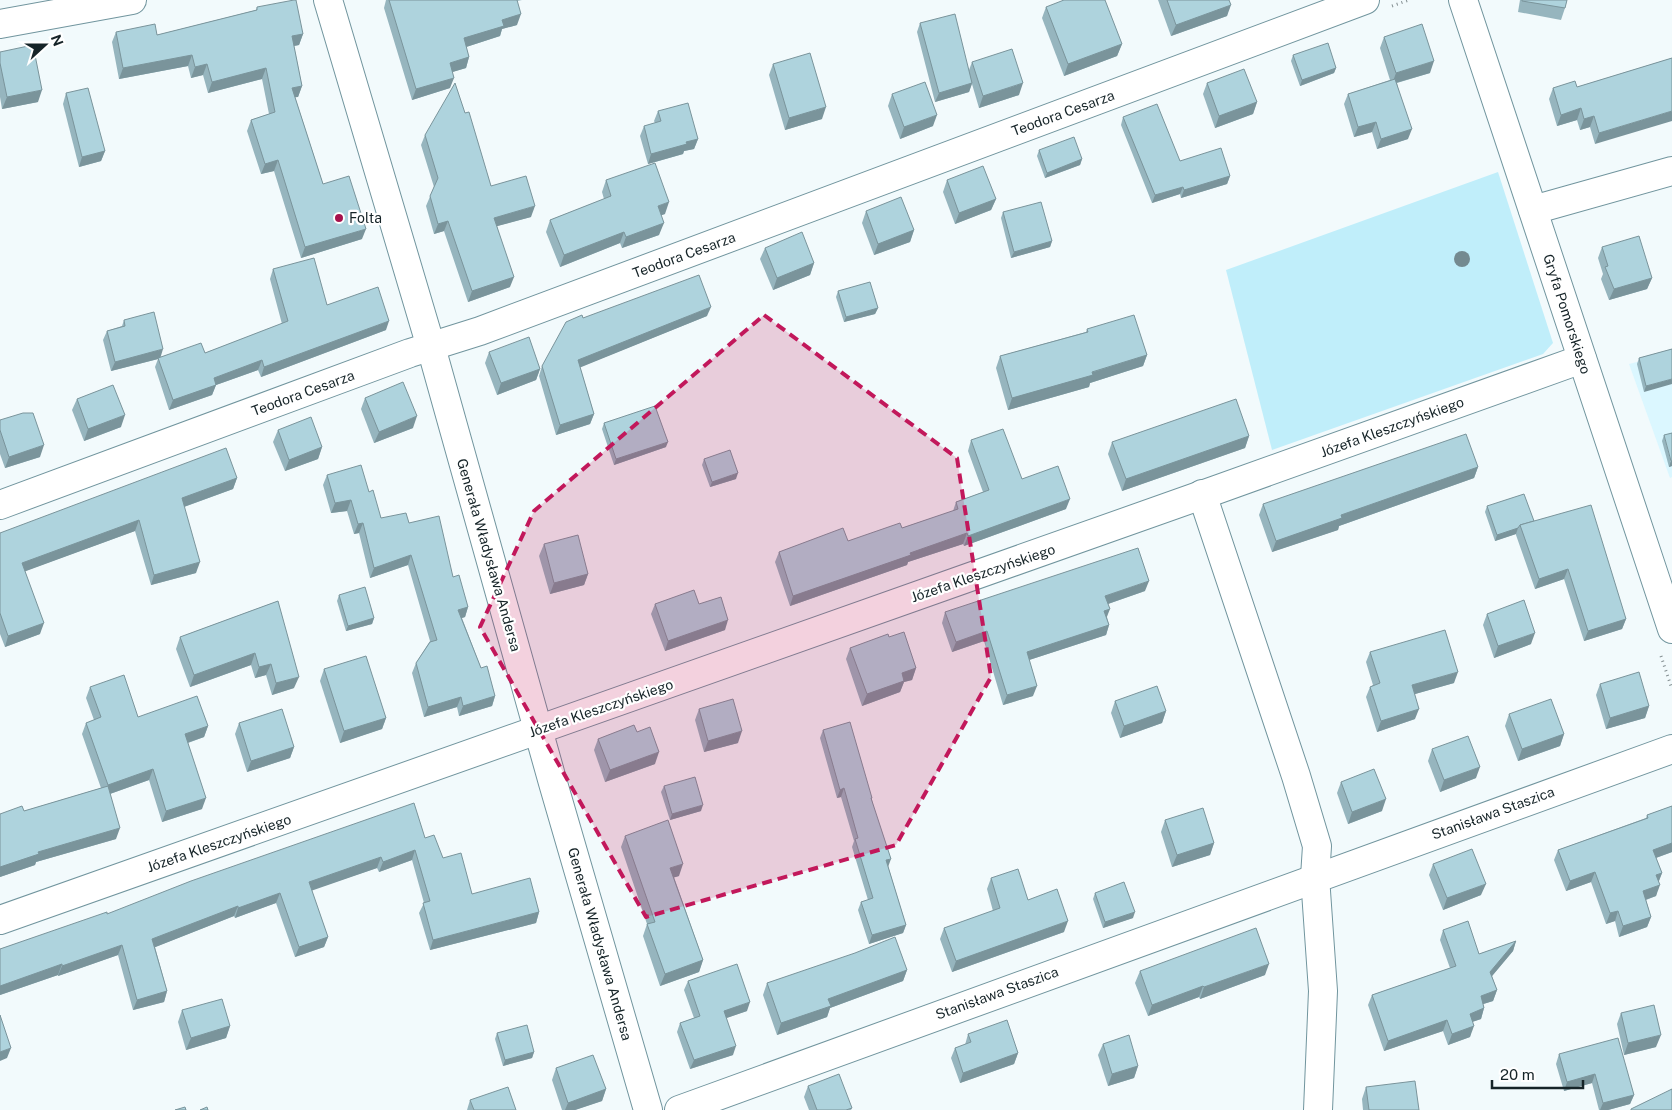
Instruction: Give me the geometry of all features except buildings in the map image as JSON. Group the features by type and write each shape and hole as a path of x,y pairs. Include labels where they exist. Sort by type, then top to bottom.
{"street":[{"path":"0,24 132,0"},
{"name":"Generała Władysława Andersa","path":"328,0 430,347 648,1110"},
{"name":"Teodora Cesarza","path":"0,505 400,357 480,331 1365,0"},
{"name":"Gryfa Pomorskiego","path":"1463,0 1672,629"},
{"path":"1533,210 1672,171"},
{"name":"Józefa Kleszczyńskiego","path":"0,920 1582,359"},
{"path":"1202,494 1296,776 1317,846 1315,877 1323,991 1318,1107"},
{"name":"Stanisława Staszica","path":"679,1110 1315,877 1672,749"}],"highlighted area":[{"path":"764,315 957,458 991,677 896,845 646,917 480,627 534,511"}],"shaded area":[{"path":"1498,172 1553,343 1543,354 1272,450 1226,270"},
{"path":"1672,353 1672,477 1670,478 1629,364"}],"place":[{"name":"Folta","path":"339,218"}]}
